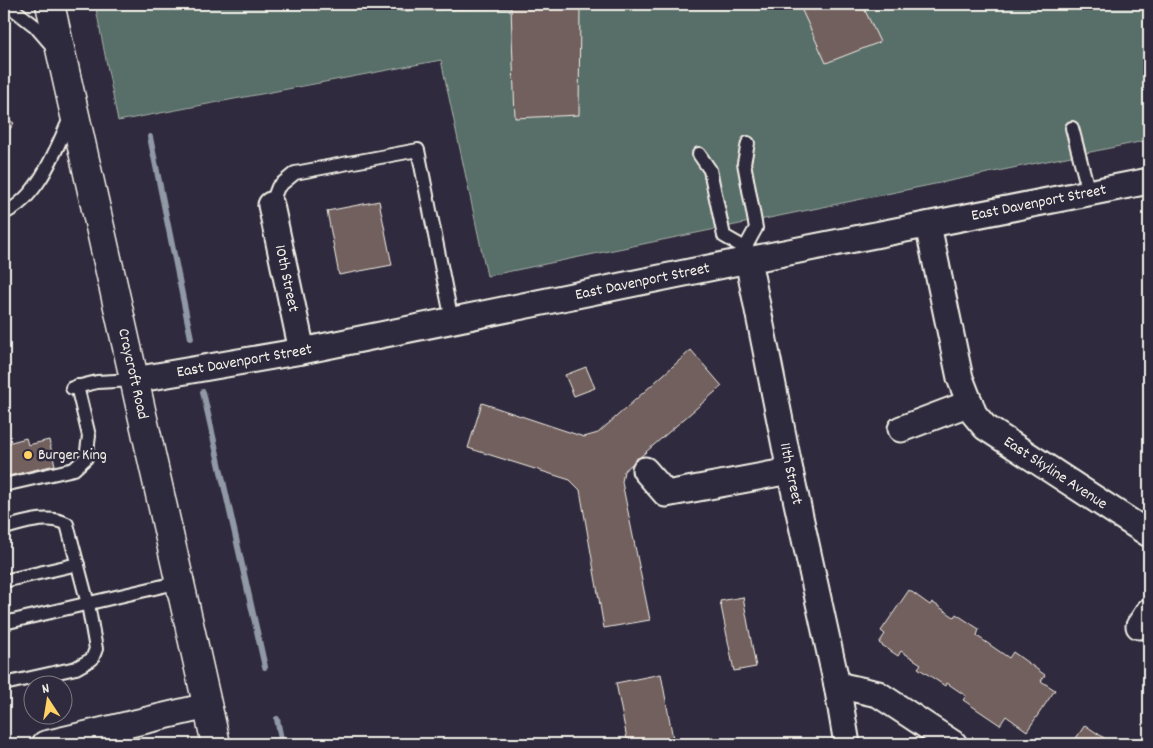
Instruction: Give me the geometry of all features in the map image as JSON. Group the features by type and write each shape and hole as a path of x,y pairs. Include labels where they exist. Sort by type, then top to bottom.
{"street":[{"name":"Craycroft Road","path":"50,4 216,744"},
{"name":"East Davenport Street","path":"134,380 302,351 452,321 747,254 928,224 1149,181"},
{"name":"10th Street","path":"271,205 302,351"},
{"name":"East Skyline Avenue","path":"928,224 960,378 974,414 985,427 1149,534"},
{"name":"11th Street","path":"747,254 790,470 837,685 847,744"},
{"path":"901,429 970,403"},
{"path":"645,470 666,494 790,470"},
{"path":"837,685 878,694 954,744"},
{"path":"45,744 126,735 207,706"}],"lane":[{"path":"8,4 35,26 63,59"},
{"path":"4,213 16,208 44,175 74,110"},
{"path":"1072,128 1088,193"},
{"path":"699,154 710,170 724,236 747,254 756,228 744,163 748,143"},
{"path":"271,205 278,187 295,173 418,150 452,321"},
{"path":"4,485 74,469 86,458 89,436 74,387 97,382 134,380"},
{"path":"4,528 42,519 59,519 68,524 88,604 96,649 92,659 76,668 4,684"},
{"path":"4,581 78,564"},
{"path":"4,623 180,582"}],"green space":[{"path":"95,4 1149,4 1149,140 487,276 441,60 118,121"}],"building":[{"path":"400,4 580,4 579,115 515,118 511,8 400,11"},
{"path":"799,4 862,4 880,42 826,63"},
{"path":"4,117 14,123 4,138"},
{"path":"379,201 392,265 339,275 327,211"},
{"path":"691,350 722,386 624,471 622,482 650,620 604,628 580,490 570,480 468,448 482,403 584,437 598,433"},
{"path":"586,367 595,388 574,396 565,375"},
{"name":"Burger King","path":"26,438 28,445 49,440 55,465 4,477 4,444"},
{"path":"909,590 930,605 932,602 954,617 956,614 979,629 977,636 1009,658 1013,652 1045,675 1041,681 1055,690 1027,731 1006,716 1000,725 963,700 966,696 947,683 945,686 918,668 921,664 901,651 898,656 879,643 885,634 881,631"},
{"path":"743,597 756,667 734,671 720,601"},
{"path":"661,674 674,744 628,744 616,683"},
{"path":"1085,725 1113,744 1072,744"}],"waterway":[{"path":"150,137 191,338"},
{"path":"203,392 265,667"},
{"path":"277,719 282,744"}],"place":[{"name":"Burger King","path":"28,455"}]}
